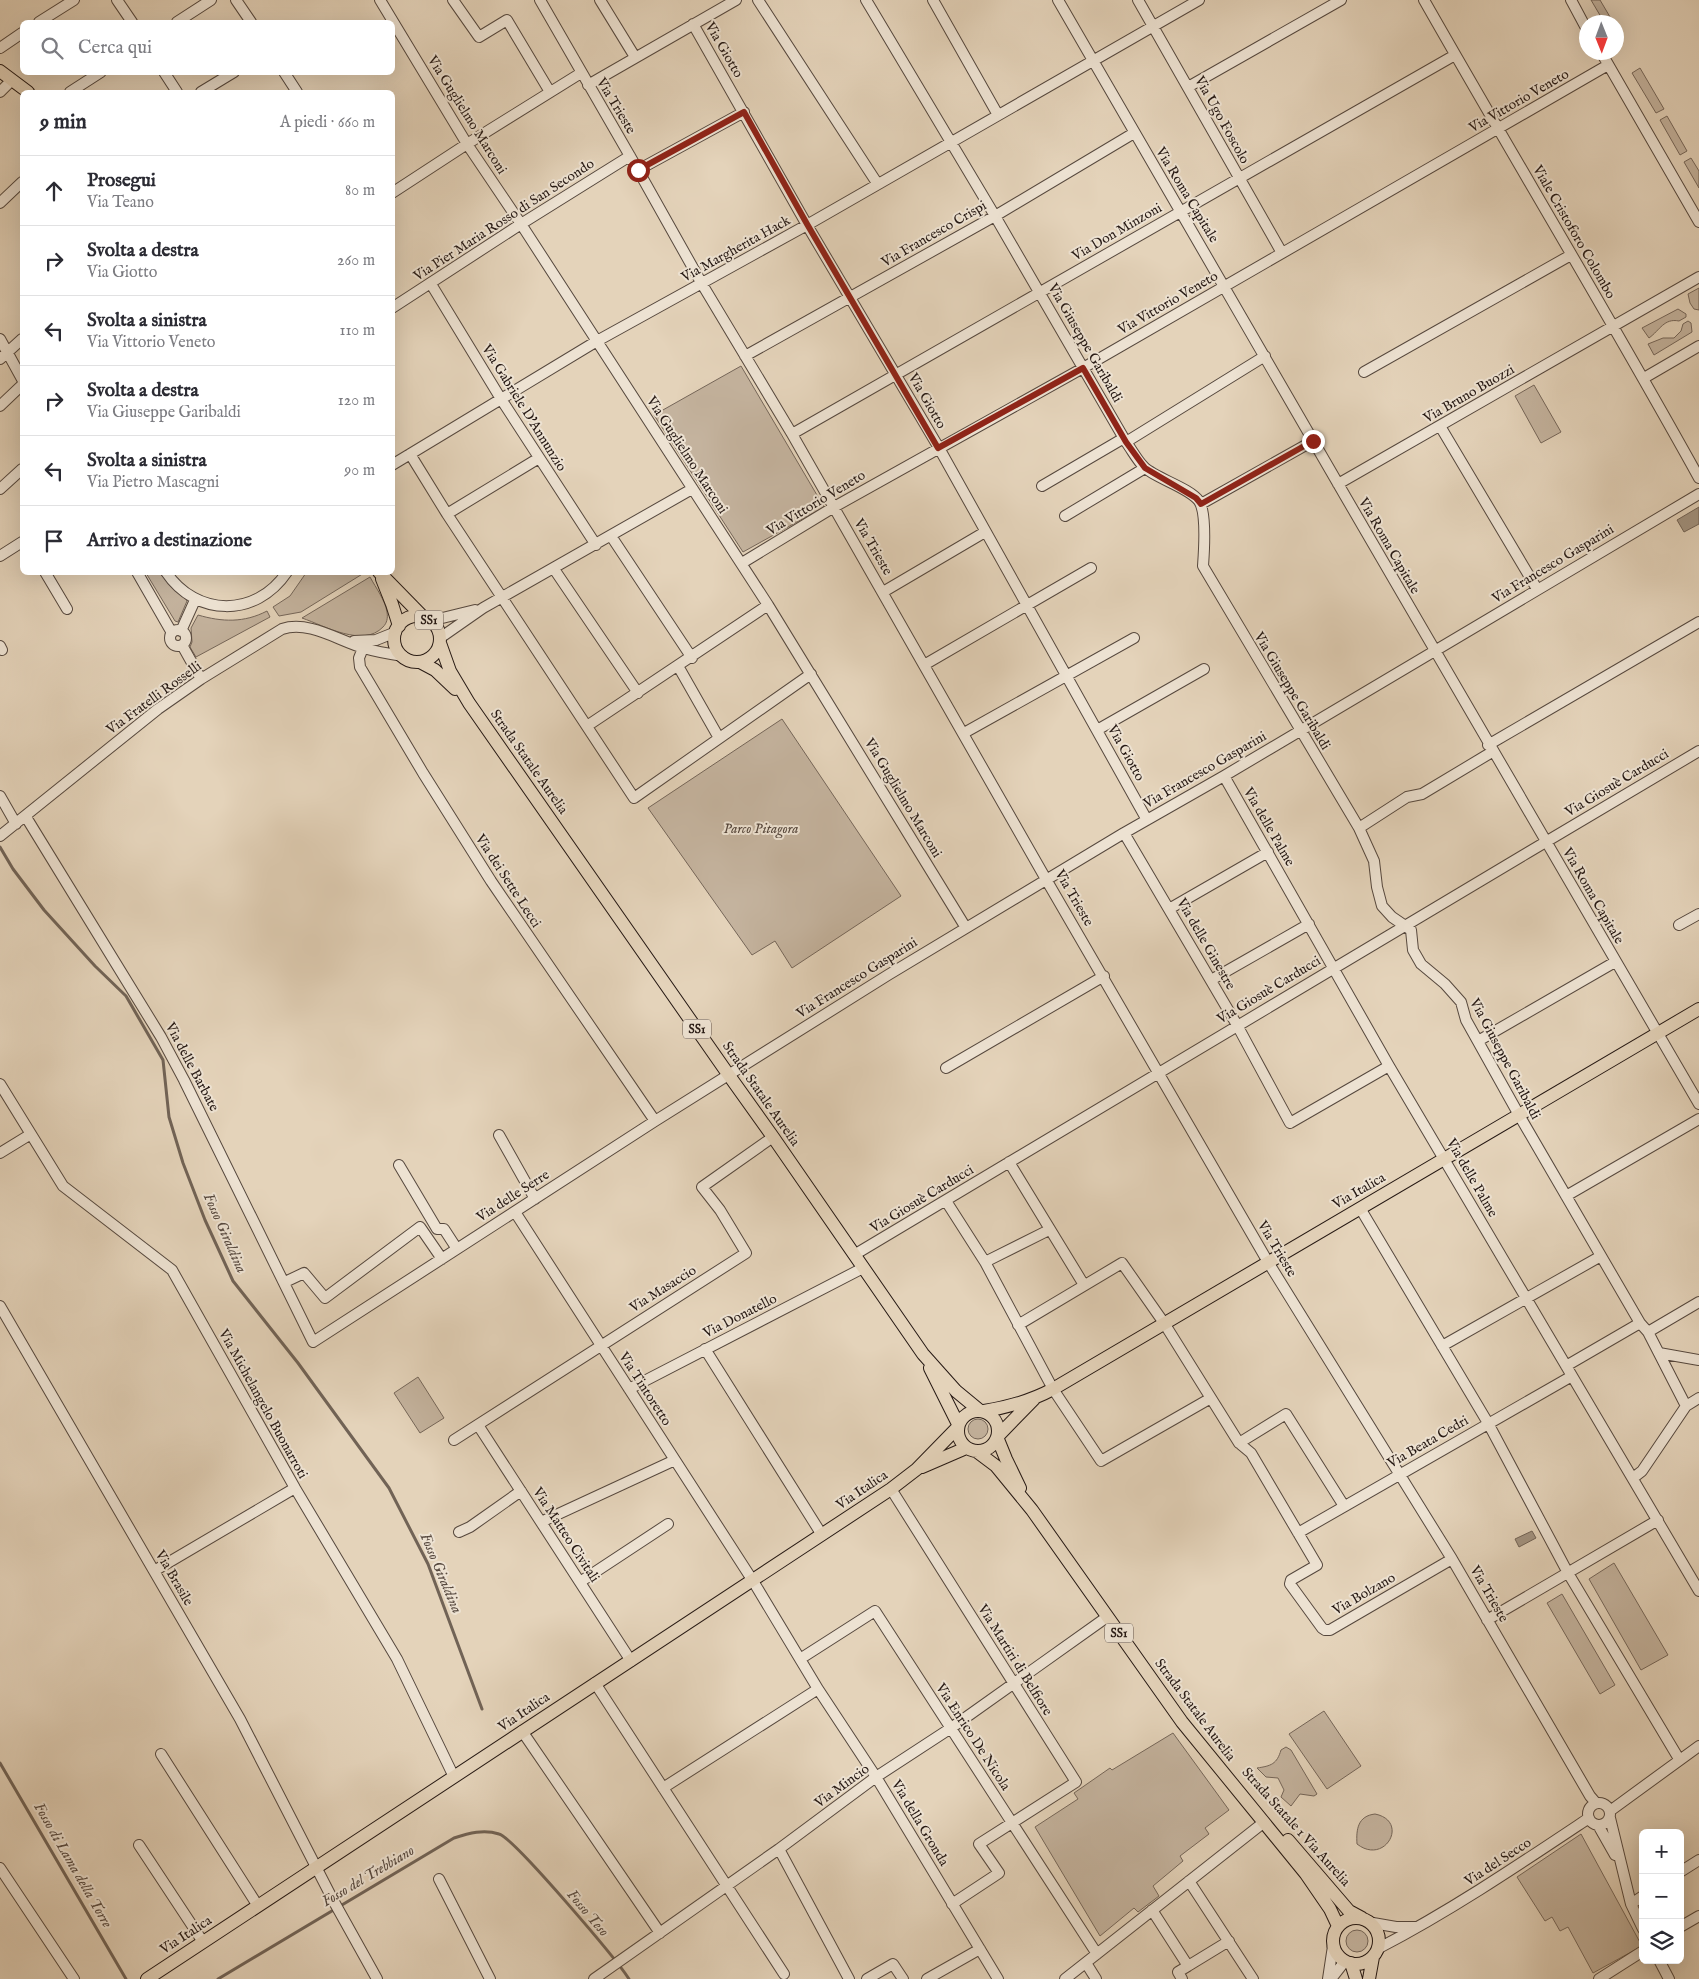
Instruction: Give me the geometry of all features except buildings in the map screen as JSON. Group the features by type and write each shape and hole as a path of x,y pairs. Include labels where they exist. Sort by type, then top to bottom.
{"main road":[{"path":"0,71 25,90"},
{"name":"SS1","path":"380,575 392,604 397,629 396,645 403,656 409,660 420,662 433,656 440,640 437,628 382,575"},
{"name":"SS1","path":"397,629 410,618 427,619"},
{"name":"Strada Statale Aurelia","path":"440,640 450,671 470,703 923,1354 956,1391 982,1411"},
{"name":"Strada Statale Aurelia","path":"420,662 443,675 470,703"},
{"name":"Via Italica","path":"982,1411 1008,1407 1034,1399 1053,1389 1699,1009"},
{"name":"Strada Statale Aurelia","path":"923,1354 958,1425"},
{"name":"Via Italica","path":"998,1437 1034,1399"},
{"path":"982,1411 994,1418 998,1437 989,1448 971,1450 958,1438 958,1425 963,1417 970,1412 982,1411"},
{"name":"Via Italica","path":"147,1979 891,1489 917,1469 958,1425"},
{"name":"Strada Statale Aurelia","path":"998,1437 1006,1459 1032,1510"},
{"name":"Strada Statale Aurelia","path":"971,1450 996,1466 1032,1510 1182,1722 1306,1874 1330,1909 1338,1926"},
{"name":"Via Italica","path":"917,1469 971,1450"},
{"name":"Strada Statale 1 Via Aurelia","path":"1209,1754 1349,1910 1367,1920"},
{"path":"1356,1979 1348,1962 1336,1952 1333,1946 1333,1939 1338,1926 1349,1918 1367,1920 1379,1935 1369,1979"},
{"path":"1348,1962 1363,1963 1376,1953"}],"street":[{"path":"42,20 74,0"},
{"path":"117,0 131,20"},
{"path":"180,20 211,0"},
{"path":"236,0 250,20"},
{"name":"Via Guglielmo Marconi","path":"380,0 392,20"},
{"path":"454,0 479,37 507,20 550,92"},
{"name":"Via Trieste","path":"540,0 702,284 792,434 1047,881 1104,976 1268,1262 1452,1559 1590,1796 1605,1809 1630,1904 1639,1921"},
{"path":"600,0 635,57"},
{"path":"588,85 736,0"},
{"path":"758,0 877,183"},
{"name":"Via Giuseppe Garibaldi","path":"866,0 995,216 1125,440 1145,468 1196,498 1201,504 1203,566 1359,828 1374,861 1377,887 1382,906 1392,917 1411,930 1414,950 1422,964 1446,984 1461,1002 1466,1020 1640,1323 1648,1332 1686,1406"},
{"path":"933,0 998,115"},
{"name":"Via Roma Capitale","path":"1058,0 1180,212 1266,356 1490,748 1699,1104"},
{"name":"Via Ugo Foscolo","path":"1138,0 1282,253"},
{"name":"Via Margherita Hack","path":"395,462 597,341 702,284 1199,0"},
{"path":"1188,87 1341,0"},
{"name":"Viale Cristoforo Colombo","path":"1424,0 1644,378 1699,478"},
{"path":"1571,0 1579,15"},
{"name":"Via Giotto","path":"693,24 1027,604 1147,820"},
{"name":"Via Guglielmo Marconi","path":"395,25 467,144 768,605 966,928"},
{"path":"0,48 20,34"},
{"name":"Via Don Minzoni","path":"792,434 1456,55"},
{"path":"1605,60 1699,222"},
{"name":"Via Vittorio Veneto","path":"742,564 834,507 1083,368 1608,65"},
{"path":"395,191 581,73"},
{"path":"73,90 96,75"},
{"path":"166,75 176,90"},
{"path":"204,90 229,75"},
{"path":"286,75 296,90"},
{"path":"0,92 12,80"},
{"path":"638,170 744,112"},
{"name":"Via Francesco Crispi","path":"745,356 995,216 1134,133"},
{"name":"Via Pier Maria Rosso di San Secondo","path":"395,306 630,156"},
{"path":"0,203 20,184"},
{"path":"1364,372 1571,255"},
{"name":"Via Bruno Buozzi","path":"1338,484 1699,277"},
{"name":"Via Gabriele D'Annunzio","path":"431,284 501,399 596,545"},
{"path":"0,339 4,356 20,373"},
{"path":"4,356 20,341"},
{"path":"1644,378 1699,346"},
{"path":"1042,486 1125,440 1266,356"},
{"path":"0,406 20,387"},
{"path":"1440,426 1537,588"},
{"path":"1201,504 1313,441"},
{"path":"410,454 447,514 634,798 811,674"},
{"path":"447,514 539,458"},
{"path":"1066,516 1145,468"},
{"path":"0,489 20,472"},
{"path":"440,640 483,608 692,489"},
{"name":"Via Francesco Gasparini","path":"728,1074 1124,833 1224,776 1537,588 1699,494"},
{"path":"883,592 985,532"},
{"path":"611,536 692,658"},
{"path":"0,556 20,543"},
{"path":"924,665 1091,568"},
{"path":"554,569 638,693"},
{"path":"47,575 67,609"},
{"path":"138,575 176,632"},
{"path":"168,575 178,588 194,600 222,606 246,604 264,595 285,575"},
{"path":"194,600 176,632 170,637 171,642 177,646 182,645 201,679"},
{"path":"587,726 692,658 768,605"},
{"path":"427,619 483,608"},
{"path":"1359,828 1407,797 1422,794 1490,748 1698,625"},
{"name":"Via Fratelli Rosselli","path":"1,836 139,724 201,679 286,627 307,628 364,648 403,656"},
{"name":"Via Fratelli Rosselli","path":"341,640 369,642 397,629"},
{"path":"964,733 1134,638"},
{"name":"Via dei Sette Lecci","path":"364,648 359,658 360,667 422,773 527,936 655,1121"},
{"path":"678,666 719,738"},
{"path":"1098,730 1204,669"},
{"name":"Via Giosuè Carducci","path":"854,1255 1699,751"},
{"name":"Via delle Palme","path":"1224,776 1389,1066 1699,1591"},
{"path":"0,796 16,824"},
{"name":"Via delle Barbate","path":"26,817 161,1037 285,1282 313,1342"},
{"name":"Via delle Ginestre","path":"1124,833 1237,1025 1290,1122 1389,1066"},
{"path":"1170,909 1268,852"},
{"path":"1679,925 1699,914"},
{"path":"1211,980 1309,924"},
{"path":"1478,1041 1615,962"},
{"path":"946,1068 1104,976"},
{"name":"Via delle Serre","path":"313,1342 728,1074"},
{"name":"Via Michelangelo Buonarroti","path":"0,1084 63,1186 172,1270 295,1488 397,1659 454,1777"},
{"path":"1566,1196 1699,1119"},
{"path":"0,1153 30,1134"},
{"path":"499,1135 535,1199"},
{"name":"Via Masaccio","path":"454,1440 746,1253 720,1210 702,1187 773,1137"},
{"path":"1011,1161 1049,1230 1084,1285"},
{"path":"399,1165 437,1229 444,1229 457,1249"},
{"path":"946,1201 985,1262 1053,1389 1101,1461 1211,1398"},
{"path":"1360,1208 1488,1423 1568,1573 1679,1759"},
{"name":"Via Tintoretto","path":"515,1212 753,1581"},
{"path":"285,1282 304,1273 325,1298 420,1227 442,1259"},
{"path":"985,1262 1049,1230"},
{"path":"1442,1346 1601,1256"},
{"path":"1018,1325 1122,1263 1164,1323 1239,1443 1250,1453 1298,1533"},
{"name":"Via Donatello","path":"629,1388 864,1268"},
{"path":"1648,1332 1699,1302"},
{"name":"Via Brasile","path":"0,1306 4,1320 240,1719 333,1900 377,1979"},
{"path":"1566,1366 1640,1323"},
{"path":"705,1349 822,1535"},
{"path":"1659,1353 1699,1360"},
{"name":"Via Beata Cedri","path":"1298,1533 1572,1376"},
{"path":"1633,1478 1642,1472 1686,1406 1699,1398"},
{"path":"1239,1443 1286,1414 1344,1506"},
{"name":"Via Matteo Civitali","path":"478,1425 631,1661"},
{"path":"541,1522 675,1460"},
{"path":"154,1571 295,1488"},
{"name":"Via Martiri di Belfiore","path":"891,1489 1076,1782 1012,1822"},
{"path":"460,1532 470,1527 521,1490"},
{"path":"1487,1620 1658,1520"},
{"path":"580,1582 668,1524"},
{"name":"Via Bolzano","path":"1298,1533 1317,1565 1291,1580 1290,1584 1325,1630 1330,1630 1452,1559"},
{"name":"Via della Gronda","path":"753,1581 818,1689 876,1777 998,1979"},
{"name":"Via Enrico De Nicola","path":"800,1659 875,1611 1097,1954"},
{"name":"Via Mincio","path":"594,1979 727,1886 876,1777 951,1728 1107,1617"},
{"path":"595,1683 784,1974"},
{"path":"663,1788 818,1689"},
{"path":"522,1731 660,1933"},
{"path":"1605,1809 1605,1824 1598,1825 1591,1822 1589,1818 1590,1808 1605,1809 1642,1787 1699,1746"},
{"path":"161,1754 258,1906"},
{"name":"Via del Secco","path":"1376,1953 1472,1895 1589,1818"},
{"path":"952,1904 999,1873 979,1844 1012,1822"},
{"path":"1065,1979 1263,1823"},
{"name":"Via Trieste","path":"1598,1825 1621,1866"},
{"path":"139,1845 203,1942"},
{"path":"780,1848 849,1979"},
{"path":"1684,1869 1699,1860"},
{"path":"0,1868 74,1979"},
{"path":"439,1879 490,1979"},
{"path":"1189,1881 1253,1979"},
{"path":"1630,1904 1639,1898"},
{"path":"1152,1910 1188,1966"},
{"path":"1684,1925 1699,1916"},
{"path":"1367,1920 1396,1927 1420,1927"},
{"path":"1182,1979 1178,1972 1229,1941"},
{"path":"1330,1979 1333,1946"},
{"path":"926,1979 980,1949"},
{"path":"1599,1979 1639,1954"},
{"path":"1330,1979 1348,1962"},
{"path":"1086,1963 1096,1979"},
{"path":"867,1979 893,1964 903,1979"},
{"path":"1661,1964 1669,1979"}],"green space":[{"path":"1591,0 1600,0 1609,15 1600,15"},
{"path":"1640,68 1664,109 1656,113 1632,73"},
{"path":"1667,116 1687,151 1680,155 1660,120"},
{"path":"1691,158 1699,171 1699,188 1684,162"},
{"path":"1699,288 1699,310 1694,309 1688,294"},
{"path":"1678,309 1686,314 1686,317 1679,321 1670,321 1662,325 1649,338 1642,328"},
{"path":"1688,321 1691,323 1692,332 1654,355 1648,344 1663,338 1674,338 1681,331 1683,324"},
{"path":"741,366 824,507 743,552 654,415"},
{"path":"1534,385 1561,432 1541,443 1515,396"},
{"path":"147,575 162,575 187,601 178,622 175,621"},
{"path":"305,575 361,575 301,612 279,616 273,607 290,596"},
{"path":"370,577 382,599 387,614 387,620 383,627 375,633 365,636 344,633 302,618"},
{"path":"267,611 270,617 196,657 190,647 192,642 191,628 198,615 233,620 250,618"},
{"name":"Parco Pitagora","path":"782,719 901,896 792,968 775,941 752,955 648,808"},
{"path":"418,1377 444,1418 420,1433 394,1393"},
{"path":"978,1419 985,1422 988,1429 985,1436 978,1439 971,1436 968,1429 971,1422"},
{"path":"1614,1563 1668,1655 1641,1670 1589,1579"},
{"path":"1562,1594 1615,1685 1600,1694 1547,1603"},
{"path":"1324,1711 1361,1766 1327,1789 1289,1734"},
{"path":"1173,1733 1229,1810 1205,1828 1209,1834 1180,1856 1183,1861 1153,1886 1159,1896 1138,1912 1134,1908 1100,1936 1035,1827 1078,1799 1074,1793 1110,1768 1112,1770"},
{"path":"1286,1747 1291,1750 1317,1794 1314,1796 1300,1794 1291,1806 1281,1797 1284,1790 1278,1778 1266,1777 1257,1768 1273,1764 1281,1750"},
{"path":"1375,1814 1385,1818 1391,1825 1392,1832 1390,1840 1377,1850 1367,1849 1357,1844 1359,1824 1365,1817"},
{"path":"1581,1834 1639,1940 1639,1948 1593,1973 1568,1927 1560,1931 1552,1917 1545,1921 1517,1877"},
{"path":"1357,1930 1365,1933 1368,1941 1365,1949 1357,1952 1349,1949 1346,1941 1349,1933"}],"shaded area":[{"path":"1699,507 1699,524 1684,532 1677,520"},
{"path":"1532,1531 1536,1538 1519,1547 1515,1539"}],"waterway":[{"name":"Fosso Giraldina","path":"0,847 13,869 44,910 95,966 126,996 163,1060 169,1117 183,1163 205,1220 233,1281 298,1363 389,1488 428,1564 482,1709"},
{"name":"Fosso di Lama della Torre","path":"0,1763 126,1979"},
{"name":"Fosso del Trebbiano","path":"218,1979 454,1838 482,1832 499,1834 524,1856 587,1926 629,1979"}],"route":[{"path":"638,170 744,112 938,448 1083,368 1126,442 1145,468 1196,498 1201,504 1313,441"}],"water label":[{"name":"Fosso Teso","path":"588,1913"}]}
